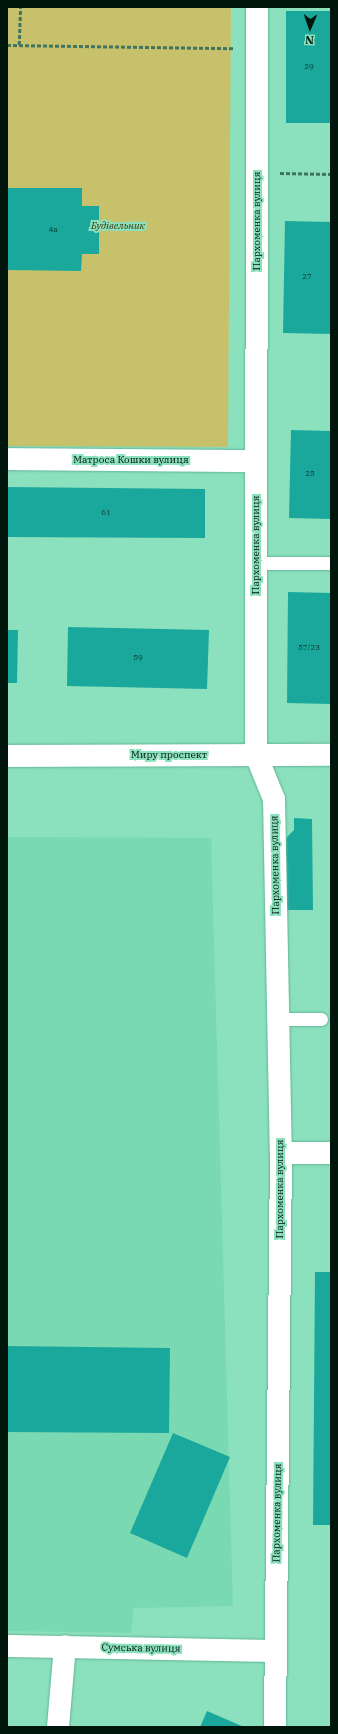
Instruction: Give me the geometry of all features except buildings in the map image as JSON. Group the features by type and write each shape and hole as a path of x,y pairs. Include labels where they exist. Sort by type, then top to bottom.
{"street":[{"name":"Пархоменка вулиця","path":"257,7 256,755 274,799 280,1153 275,1651 276,1727"},
{"name":"Матроса Кошки вулиця","path":"7,459 256,461"},
{"name":"Миру проспект","path":"7,756 331,754"},
{"path":"280,1153 331,1153"},
{"name":"Сумська вулиця","path":"7,1646 275,1651"},
{"path":"58,1727 65,1646"}],"lane":[{"path":"256,563 331,563"},
{"path":"278,1019 321,1019"}],"path":[{"path":"19,45 20,7"},
{"path":"7,45 257,48"},
{"path":"257,173 331,174"}],"shaded area":[{"path":"7,837 211,838 233,1606 134,1608 131,1633 7,1631"}],"green space":[{"name":"Будівельник","path":"7,7 231,7 228,447 7,446"}]}
